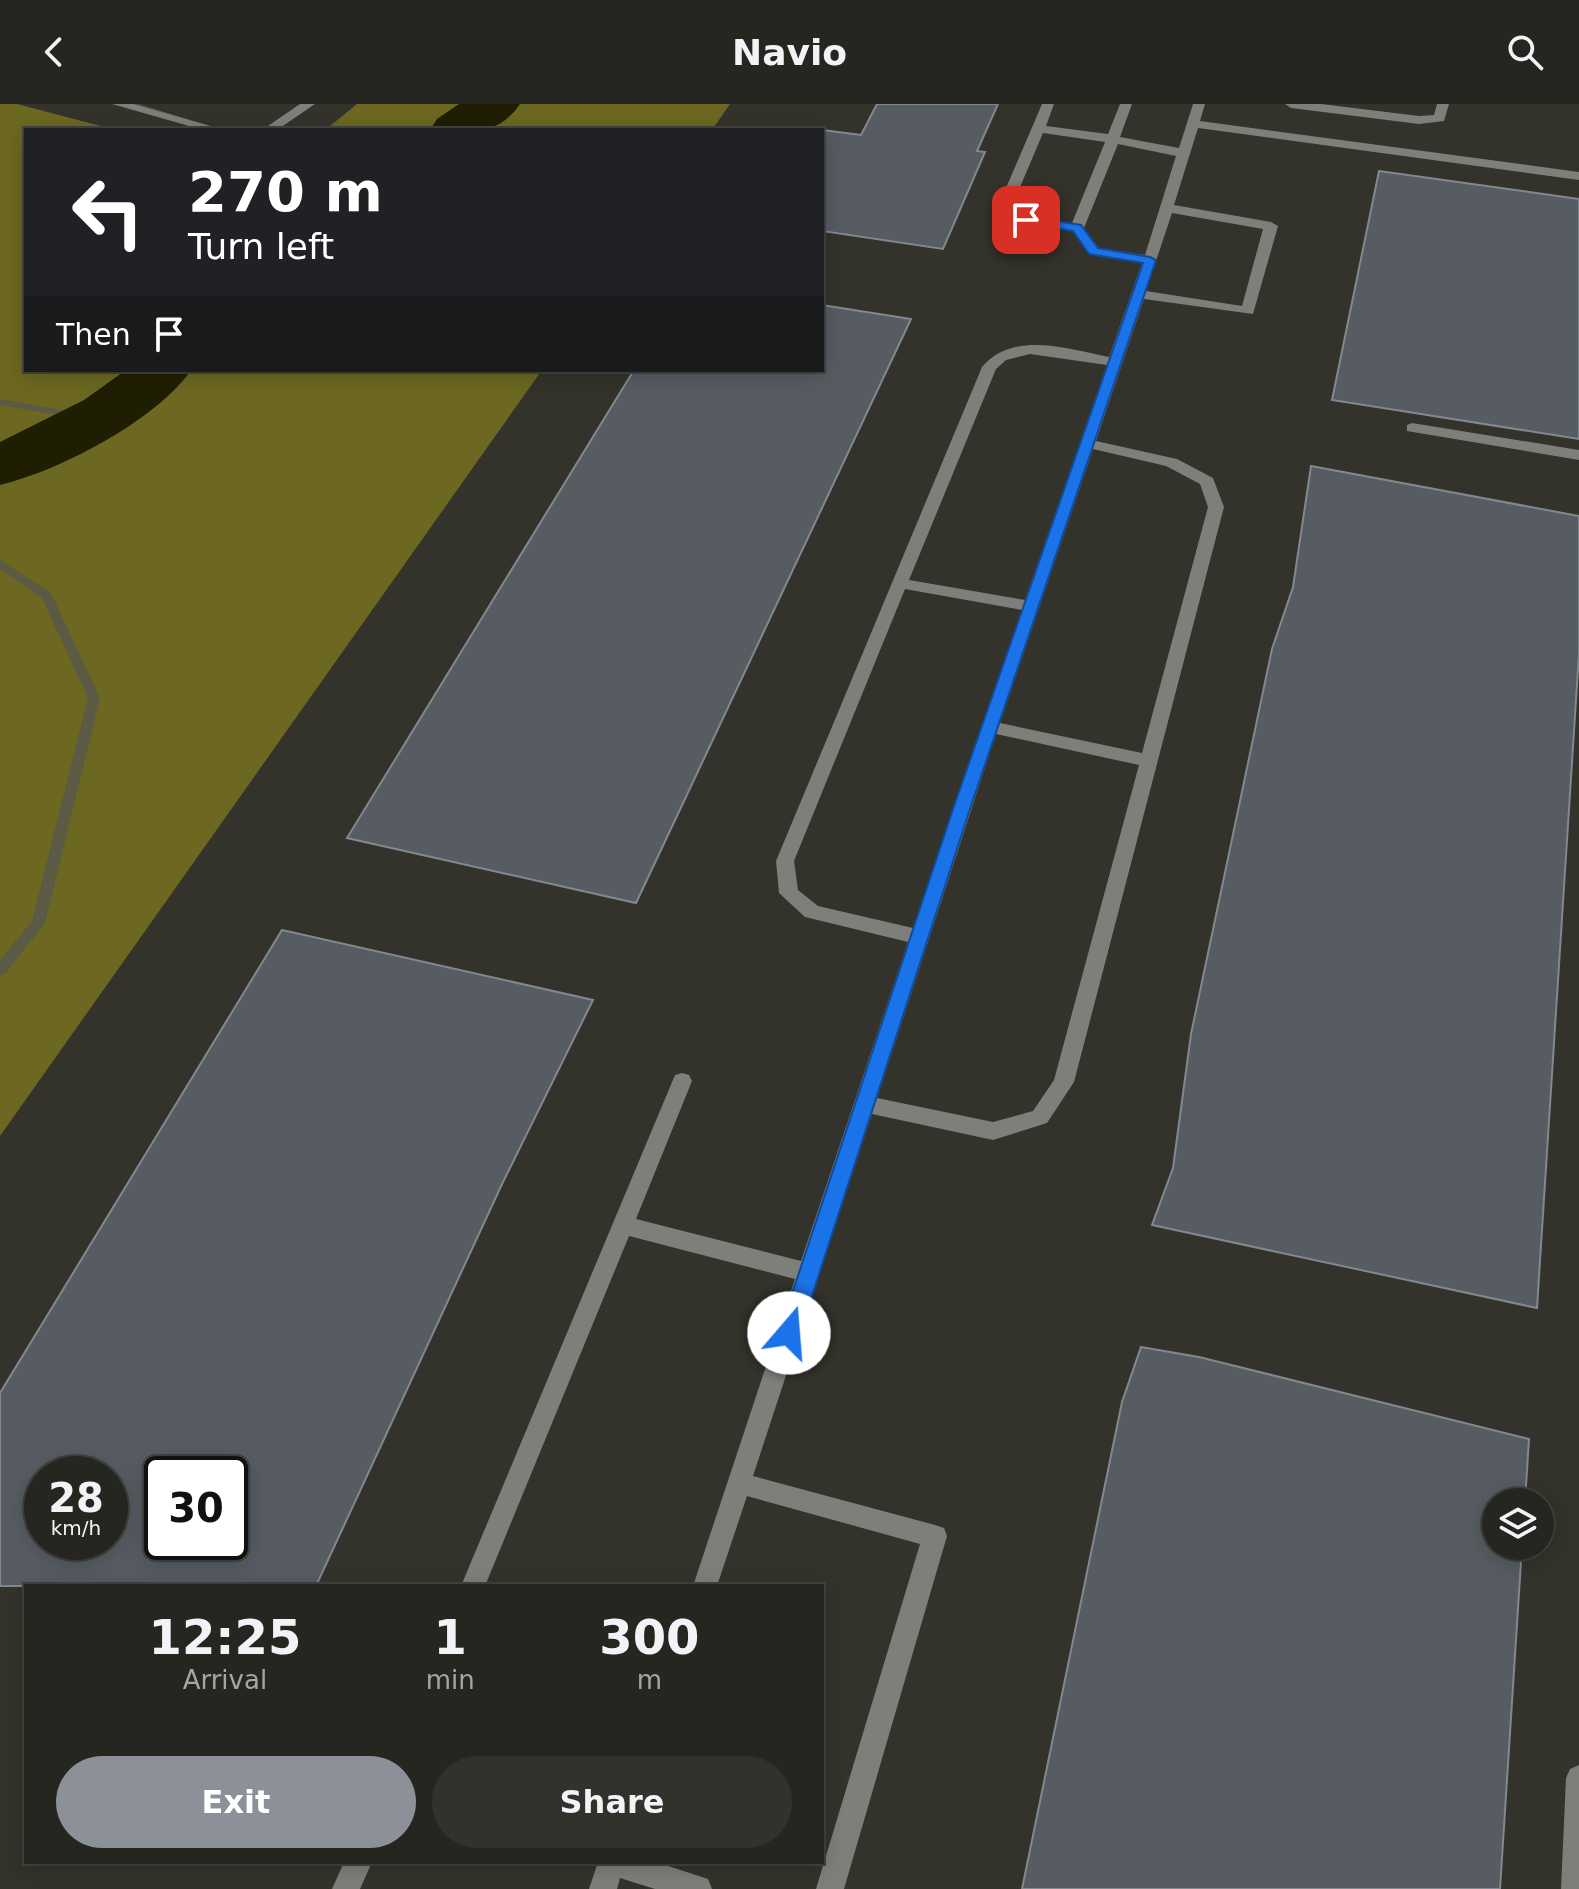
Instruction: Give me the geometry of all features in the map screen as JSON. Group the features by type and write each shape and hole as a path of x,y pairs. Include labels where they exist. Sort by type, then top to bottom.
{"street":[{"path":"118,104 210,128"},
{"path":"271,128 309,104"},
{"path":"1048,104 1001,216 1077,228 1094,251 1150,260"},
{"path":"1077,228 1126,104"},
{"path":"706,1584 990,727 1150,260 1199,104"},
{"path":"1291,104 1419,120 1440,118 1443,104"},
{"path":"1193,124 1579,176"},
{"path":"1039,129 1183,153"},
{"path":"1138,294 1248,311 1271,226 1166,208"},
{"path":"920,937 812,912 789,893 785,861 989,367 997,356 1018,351 1051,351 1113,362"},
{"path":"1412,428 1579,455"},
{"path":"866,1104 993,1131 1040,1117 1064,1082 1216,507 1207,481 1171,462 1086,443"},
{"path":"899,583 1031,606"},
{"path":"990,727 1149,761"},
{"path":"474,1584 682,1081"},
{"path":"624,1225 809,1273"},
{"path":"739,1483 935,1536 830,1889"},
{"path":"1575,1889 1579,1778"},
{"path":"346,1889 357,1864"},
{"path":"603,1889 611,1864"},
{"path":"618,1864 698,1889"}],"shaded area":[{"path":"0,104 17,104 108,128 24,128 24,372 541,372 0,1136"},
{"path":"357,104 730,104 713,128 327,128"}],"building":[{"path":"877,104 998,104 977,151 985,152 943,249 824,231 824,130 861,135"},
{"path":"1379,171 1579,199 1579,439 1332,400"},
{"path":"824,305 911,319 636,903 347,838 633,372 824,372"},
{"path":"1311,466 1579,516 1579,653 1537,1308 1152,1225 1173,1168 1191,1034 1272,649 1293,587"},
{"path":"282,930 593,1000 503,1182 317,1584 0,1586 0,1393"},
{"path":"1141,1347 1199,1357 1529,1439 1526,1488 1482,1488 1482,1560 1521,1560 1500,1889 1022,1889 1122,1402"}],"waterway":[{"path":"128,104 213,128"},
{"path":"459,128 494,104"},
{"path":"0,466 106,414 159,372"},
{"path":"0,402 97,419"},
{"path":"0,564 47,596 94,698 38,923 0,970"}],"route":[{"path":"789,1333 962,809 1150,260 1094,251 1077,228 1026,220"}]}
